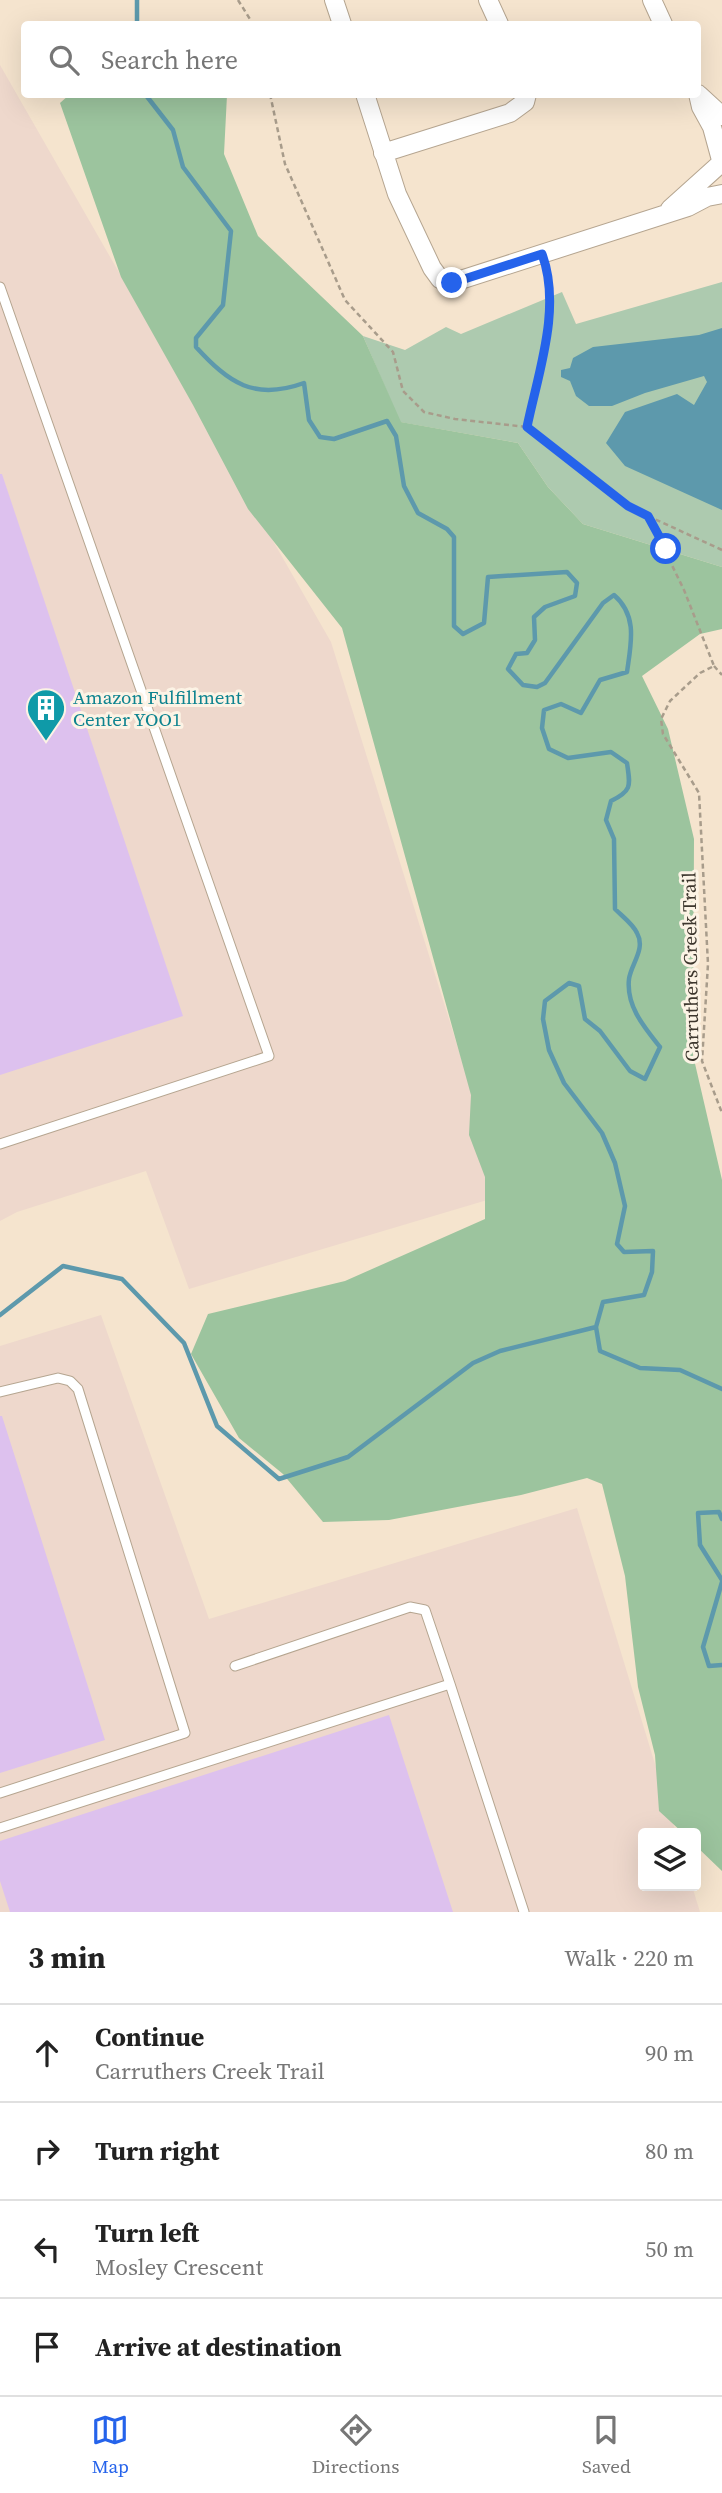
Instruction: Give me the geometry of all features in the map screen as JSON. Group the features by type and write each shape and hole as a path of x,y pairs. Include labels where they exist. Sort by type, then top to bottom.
{"street":[{"path":"334,0 341,21"},
{"path":"488,0 498,21"},
{"path":"652,0 662,21"},
{"path":"701,97 722,116"},
{"path":"366,98 397,194 432,268 440,279 452,283 722,194"},
{"path":"383,153 510,113 525,102 526,98"},
{"path":"665,214 721,165 712,127 699,98"}],"lane":[{"path":"0,287 269,1056 0,1144"},
{"path":"0,1392 58,1378 70,1381 78,1389 186,1733 0,1793"},
{"path":"235,1666 410,1606 425,1609 524,1912"},
{"path":"0,1828 450,1684"}],"path":[{"path":"238,0 251,21"},
{"path":"271,98 285,164 345,300 393,352 403,391 424,412 455,419 527,427 628,506 722,550"},
{"path":"527,427 551,310 548,270 542,254"},
{"path":"648,516 684,590 714,666 722,675"},
{"name":"Carruthers Creek Trail","path":"714,666 700,673 670,701 661,719 663,734 698,793 708,964 702,1060 722,1112"}],"shaded area":[{"path":"0,65 331,642 504,1195 189,1289 146,1171 17,1212 0,1221"},
{"path":"101,1315 209,1619 577,1508 674,1828 638,1828 638,1891 694,1891 700,1912 0,1912 0,1346"}],"green space":[{"path":"66,98 227,98 224,154 258,236 363,336 401,422 518,443 548,487 583,524 722,567 722,629 700,634 642,676 668,729 694,839 693,1055 722,1180 722,1871 701,1851 701,1828 678,1828 659,1811 655,1755 638,1687 625,1576 602,1484 587,1478 521,1495 389,1520 323,1522 283,1474 239,1438 191,1354 208,1314 345,1281 485,1219 485,1177 469,1135 471,1095 342,628 248,509 121,277 60,103"},
{"path":"722,282 722,567 583,524 548,487 518,443 400,422 363,336 405,350 446,327 461,334 562,292 576,324"}],"water":[{"path":"722,328 722,510 625,466 606,443 625,412 677,394 694,405 707,382 704,376 645,393 612,406 589,406 576,396 570,381 561,377 561,370 570,368 573,358 593,347 699,335"}],"building":[{"name":"Amazon Fulfillment Center YOO1","path":"0,474 183,1016 0,1075"},
{"path":"0,1416 105,1740 0,1773"},
{"path":"389,1715 453,1912 10,1912 0,1881 0,1841"}],"waterway":[{"path":"137,0 137,21"},
{"path":"148,98 173,130 183,167 231,231 223,305 196,338 196,347 231,379 244,385 271,390 304,383 309,420 320,437 334,439 387,421 396,436 404,486 418,513 447,529 454,537 454,626 463,634 484,623 488,577 567,572 577,583 575,596 545,607 534,617 535,640 527,653 516,654 508,669 523,685 537,687 545,683 603,603 614,595 627,612 631,630 627,672 600,680 581,713 561,704 544,710 542,728 549,749 568,758 611,752 627,763 627,790 611,801 606,820 614,839 615,909 633,926 639,939 639,951 629,979 630,998 637,1016 660,1047 645,1079 630,1071 600,1031 585,1019 579,986 569,983 545,1001 543,1019 549,1050 564,1083 602,1133 615,1163 625,1206 617,1244 624,1252 653,1251 652,1272 644,1295 603,1302 596,1327 600,1351 640,1368 680,1370 722,1389"},
{"path":"0,1315 63,1266 122,1279 184,1343 217,1426 279,1479 348,1457 473,1363 500,1351 596,1327"},
{"path":"722,1519 719,1512 698,1513 700,1545 722,1580"},
{"path":"722,1582 703,1647 709,1666 722,1665"}],"place":[{"name":"Amazon Fulfillment Center YOO1","path":"46,742"}],"route":[{"path":"452,283 542,254 548,270 551,310 527,427 628,506 648,516 666,549"}]}
